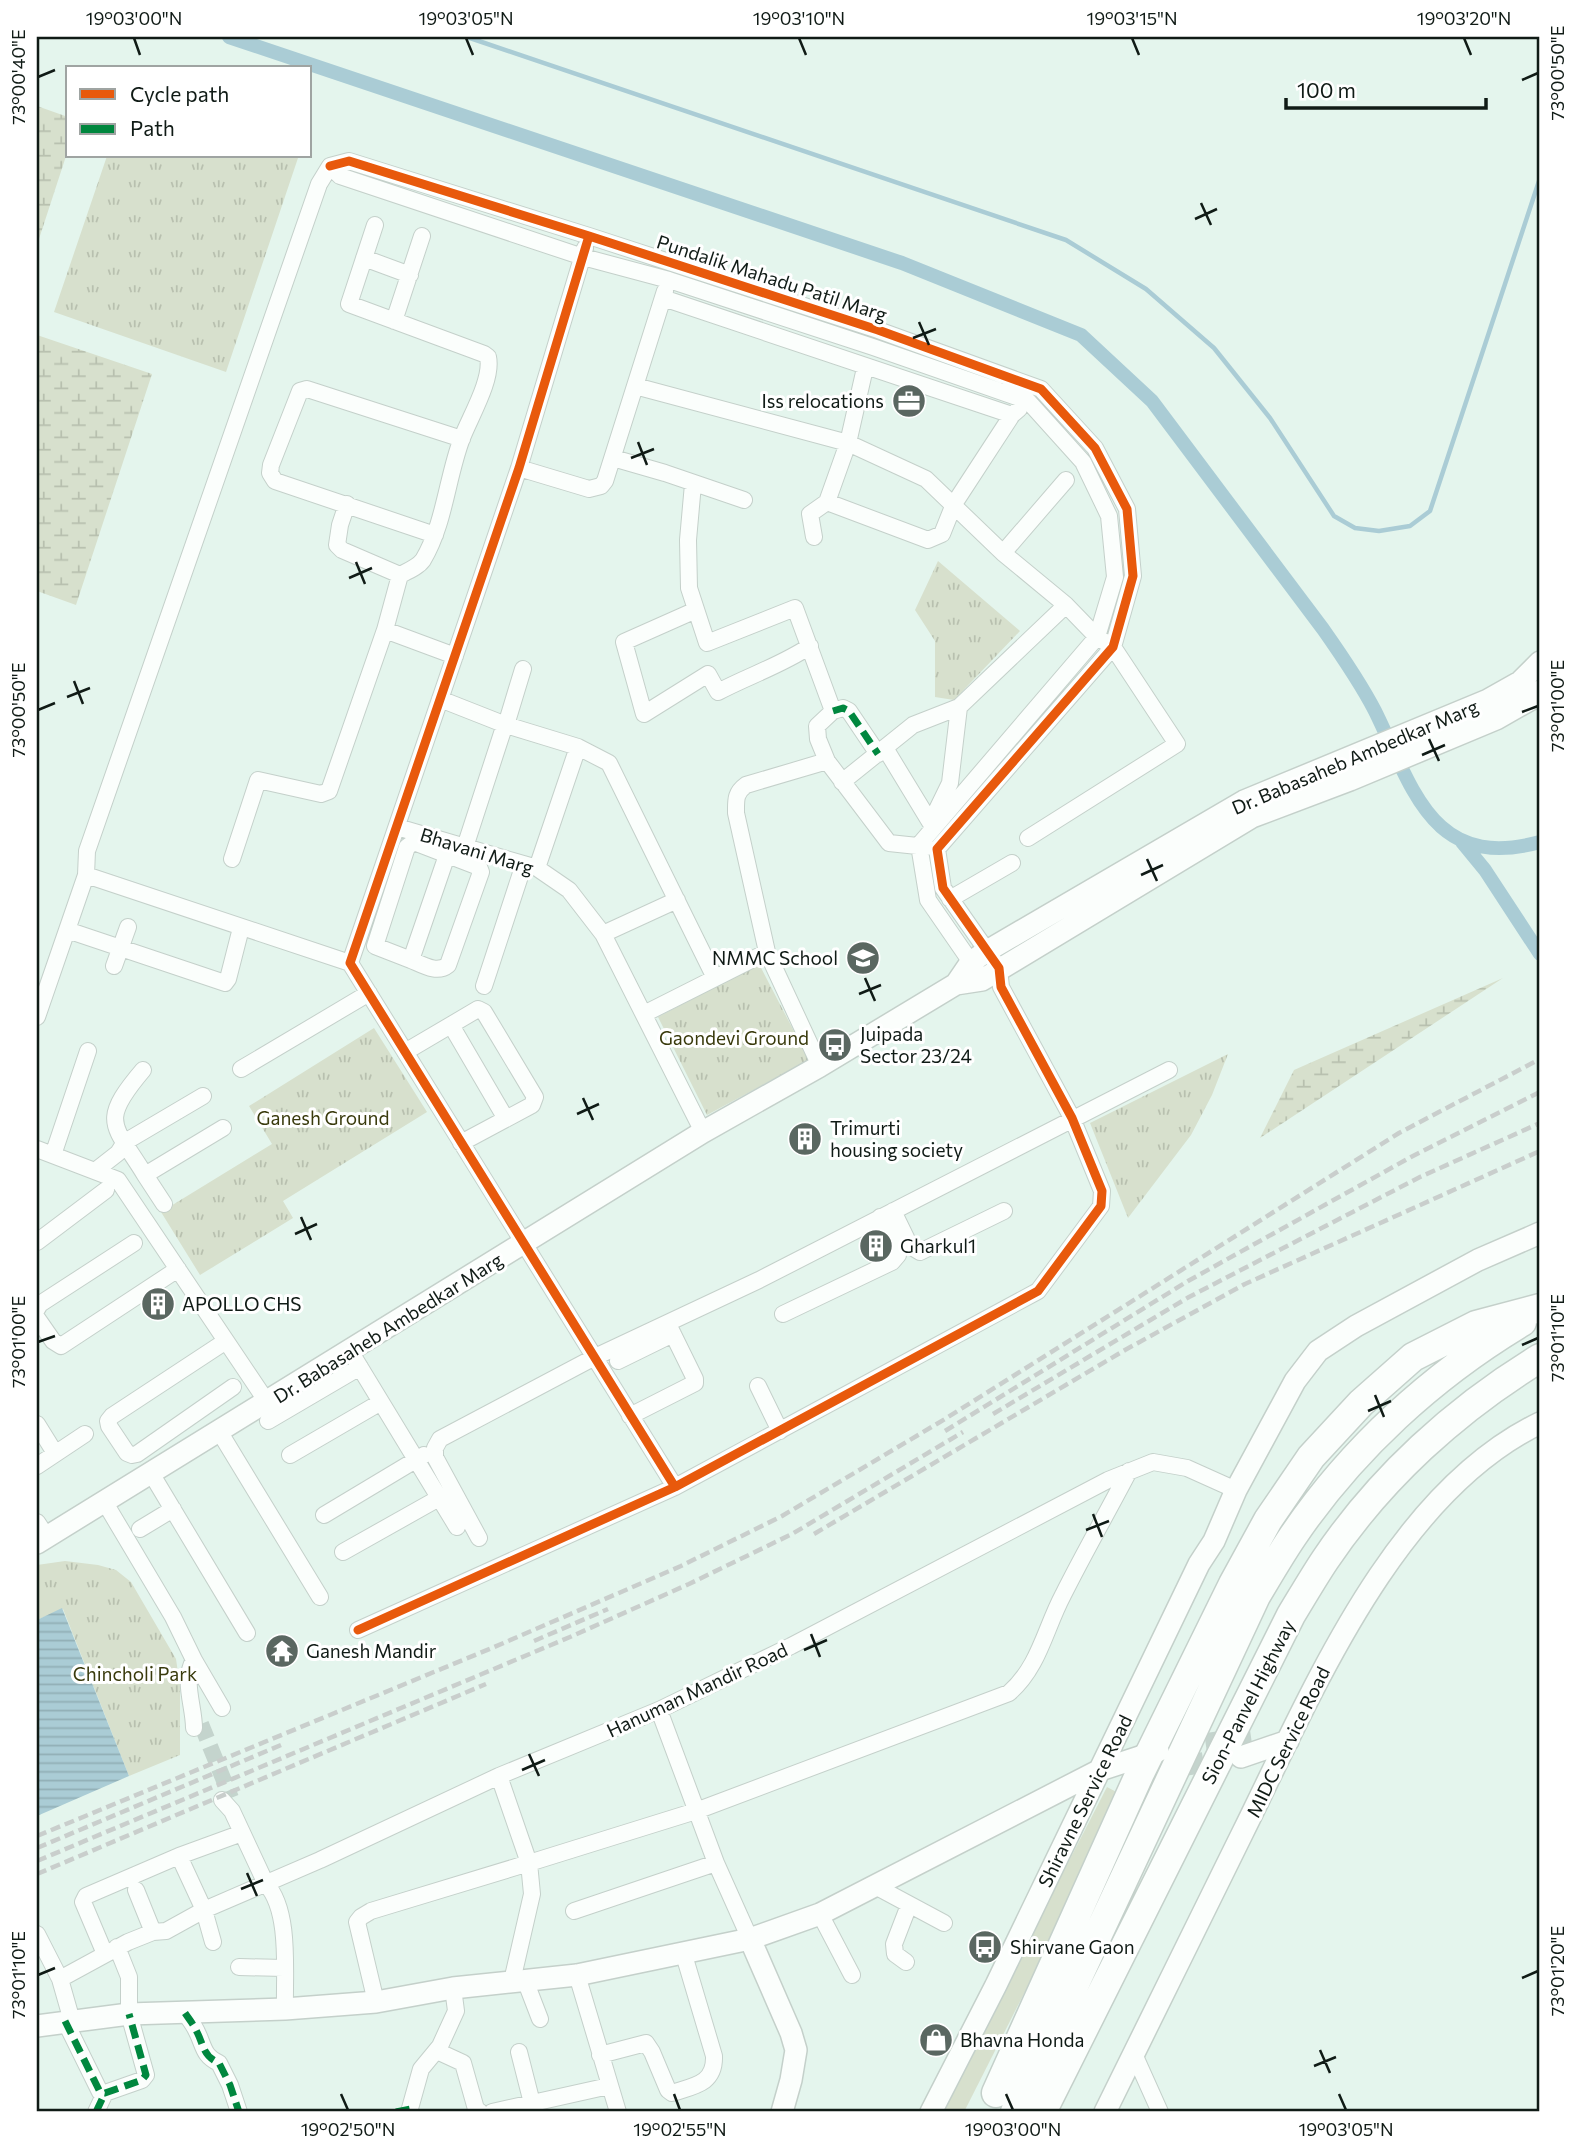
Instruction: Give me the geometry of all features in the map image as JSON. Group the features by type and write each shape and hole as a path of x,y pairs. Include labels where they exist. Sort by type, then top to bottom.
{"highway":[{"path":"999,2106 1151,1761 1239,1573 1268,1520 1311,1457 1361,1403 1413,1357 1476,1325 1540,1310"},
{"name":"Sion-Panvel Highway","path":"999,2106 1041,2056 1256,1595 1293,1536 1335,1480 1382,1429 1434,1382 1490,1341 1540,1310"},
{"name":"Sion-Panvel Highway","path":"1051,2109 1291,1615 1326,1559 1366,1506 1410,1458 1459,1413 1540,1358"}],"street":[{"name":"Pundalik Mahadu Patil Marg","path":"330,166 349,161 589,236 671,273 1028,401 1083,462 1110,516 1115,577 1097,637 919,845"},
{"name":"Pundalik Mahadu Patil Marg","path":"330,166 340,176 583,257 671,273 878,330 1041,388 1095,448 1127,509 1133,576 1113,647 937,849"},
{"path":"37,1017 86,875 87,851 319,184 330,166"},
{"path":"232,859 258,780 321,794 329,791 401,575 421,564 435,535 462,439 490,365 488,357 349,304 375,225"},
{"path":"394,321 422,236"},
{"path":"350,963 519,468 589,236"},
{"path":"364,258 410,275"},
{"path":"519,468 589,489 601,486 606,481 671,273"},
{"path":"663,298 865,368 1012,415"},
{"path":"814,537 810,514 827,502 848,443 865,368"},
{"path":"635,386 848,443 926,479 1003,553 1066,605 1097,637 1113,647 1177,744 1028,838"},
{"path":"827,502 928,540 942,534 954,504 1012,415 1041,388"},
{"path":"435,535 289,487 275,481 270,473 271,465 300,391 307,389 462,439"},
{"path":"613,458 665,472 744,500"},
{"path":"1003,553 1066,480"},
{"path":"693,484 688,540 689,588 707,643 795,608 833,711"},
{"path":"347,504 337,545 342,550 401,575"},
{"path":"842,782 913,725 959,707 1066,605"},
{"path":"696,610 624,642 644,714 708,674 718,692 751,674 791,659 810,646"},
{"path":"385,629 454,656"},
{"name":"Dr. Babasaheb Ambedkar Marg","path":"1492,709 1540,662"},
{"path":"411,960 505,725 523,669"},
{"name":"Dr. Babasaheb Ambedkar Marg","path":"40,1534 104,1501 219,1431 267,1412 355,1359 524,1244 703,1132 820,1066 956,984 988,970 1252,817 1346,770 1492,709 1534,698 1540,691"},
{"path":"440,699 505,725 578,747 608,763 716,978"},
{"path":"959,707 950,783 919,845 928,900 988,970"},
{"path":"358,1630 675,1488 779,1429 1038,1291 1101,1206 1102,1191 1072,1118 943,888 937,849 889,843 827,761 818,739 817,726 833,711 843,708 849,711 882,751 930,822"},
{"path":"484,986 578,747"},
{"path":"820,1066 767,952 736,813 736,799 738,791 746,785 827,761"},
{"name":"Bhavani Marg","path":"397,827 454,848 531,866 569,890 603,934 703,1132"},
{"path":"414,842 454,848 479,867 481,872 448,965 436,970 411,960 375,946 407,846 414,842"},
{"path":"950,899 1013,863"},
{"path":"86,875 350,963 675,1488"},
{"path":"603,934 677,900"},
{"path":"114,966 128,927"},
{"path":"67,930 225,983 241,928"},
{"path":"644,1014 767,952"},
{"path":"242,1069 369,993"},
{"path":"405,1052 478,1009 484,1012 535,1097 532,1105 461,1143"},
{"path":"451,1024 506,1119"},
{"path":"53,1155 88,1051"},
{"path":"143,1070 121,1097 114,1120 117,1134 125,1142 164,1204"},
{"path":"618,1361 670,1329 887,1214 1169,1070"},
{"path":"95,1171 118,1153 125,1142 202,1096"},
{"path":"145,1175 223,1128"},
{"path":"37,1149 118,1180 226,1341 267,1412"},
{"path":"37,1242 106,1189"},
{"path":"887,1214 910,1246 920,1252 1004,1212"},
{"path":"783,1314 892,1262 898,1255 887,1214"},
{"name":"Shiravne Service Road","path":"931,2112 1199,1564 1214,1541 1236,1490 1295,1381 1318,1351 1356,1326 1478,1260 1540,1233"},
{"path":"37,1309 40,1304 134,1243"},
{"path":"37,1318 53,1342 61,1346 178,1269"},
{"path":"324,1515 435,1448 440,1439 593,1358 670,1329"},
{"path":"630,1416 695,1383 670,1329"},
{"path":"226,1341 111,1416 109,1426 127,1453 137,1454 233,1387"},
{"path":"355,1359 457,1527"},
{"path":"758,1386 779,1429"},
{"path":"290,1455 381,1402"},
{"name":"MIDC Service Road","path":"1105,2112 1328,1660 1371,1587 1415,1529 1463,1478 1494,1452 1540,1423"},
{"path":"37,1424 55,1453"},
{"path":"219,1431 320,1597"},
{"path":"37,1466 85,1434"},
{"path":"435,1448 435,1457 479,1538"},
{"name":"Hanuman Mandir Road","path":"60,1979 111,1950 153,1932 166,1931 204,1910 499,1776 659,1710 791,1646 1129,1471 1153,1462 1187,1468 1236,1490"},
{"path":"376,2002 357,1922 371,1911 696,1811 1009,1693 1022,1682 1032,1668 1061,1598 1129,1471"},
{"path":"152,1473 247,1633"},
{"path":"343,1552 439,1498"},
{"path":"104,1501 173,1617 222,1708"},
{"path":"141,1529 173,1509"},
{"path":"194,1660 188,1679 196,1721"},
{"path":"659,1710 716,1863 796,2050 782,2112"},
{"path":"1251,1737 1288,1741"},
{"path":"1241,1757 1288,1741"},
{"path":"37,2026 129,2014 285,2009 376,2002 453,1988 577,1975 750,1940 820,1914 1100,1770 1151,1761"},
{"path":"499,1776 529,1863 532,1894 518,1980 540,2019"},
{"path":"228,1803 266,1884 272,1890 280,1913 285,2009"},
{"path":"37,1934 60,1979 68,2021 100,2092 105,2093 142,2080 146,2075 129,2014 129,1978 83,1902 86,1896 179,1856 242,1833"},
{"path":"179,1856 204,1910 213,1942"},
{"path":"574,1911 716,1863"},
{"path":"875,1886 944,1923"},
{"path":"136,1890 153,1932"},
{"path":"906,1962 895,1954 894,1944 909,1905"},
{"path":"820,1914 852,1975"},
{"path":"600,2055 646,2043 668,2090 672,2093 702,2083 711,2074 714,2056 684,1955"},
{"path":"239,1967 284,1968"},
{"path":"577,1975 618,2112"},
{"path":"405,2111 421,2069 437,2051 456,2011 453,1988"},
{"path":"185,2012 198,2033 200,2045 209,2058 219,2063 239,2112"},
{"path":"437,2051 463,2063 476,2109 480,2112"},
{"path":"519,2053 532,2104"},
{"path":"1134,2054 1160,2112"},
{"path":"492,2112 609,2086"},
{"path":"96,2112 105,2093"}],"green space":[{"path":"37,106 66,116 66,156 37,245"},
{"path":"106,158 298,158 226,372 54,312"},
{"path":"37,335 152,374 76,605 37,591"},
{"path":"938,561 1020,631 954,700 935,697 935,641 915,610"},
{"name":"Gaondevi Ground","path":"759,964 809,1060 707,1115 658,1017"},
{"path":"1503,978 1260,1138 1294,1070"},
{"name":"Ganesh Ground","path":"374,1028 427,1112 283,1201 293,1218 200,1275 161,1212 272,1144 249,1106"},
{"path":"1228,1054 1212,1095 1191,1135 1128,1218 1090,1123"},
{"name":"Chincholi Park","path":"65,1561 116,1570 131,1582 176,1659 180,1686 180,1755 129,1776 63,1609 37,1620 37,1565"},
{"path":"1107,1787 1124,1796 964,2112 940,2112"}],"water":[{"path":"62,1608 129,1776 37,1816 37,1620"}],"waterway":[{"path":"229,37 902,263 1081,335 1152,401 1323,629 1363,690 1415,794 1431,817 1450,834 1474,845 1503,848 1540,842"},
{"path":"467,37 1066,240 1146,289 1214,348 1270,418 1334,516 1355,528 1379,531 1410,526 1430,511 1540,178"},
{"path":"1462,842 1485,870 1540,954"}],"tunnel":[{"path":"201,1724 231,1798"},
{"path":"1175,1748 1251,1737"},
{"path":"1152,1770 1228,1759"}],"railway":[{"path":"37,1836 492,1648 681,1566 782,1516 945,1419 1399,1133 1540,1059"},
{"path":"945,1431 1188,1281 1411,1157 1540,1092"},
{"path":"993,1414 1189,1297 1420,1177 1540,1123"},
{"path":"814,1534 1125,1350 1245,1284 1540,1151"},
{"path":"37,1861 570,1637 689,1584 792,1534 963,1432"},
{"path":"534,1641 608,1609"},
{"path":"37,1874 486,1684"},
{"path":"37,1848 281,1745"}],"marked path":[{"path":"833,711 843,708 849,711 878,754"},
{"path":"185,2013 196,2029 207,2054 219,2063 239,2112"},
{"path":"65,2021 100,2092 105,2093 142,2080 146,2075 129,2014"},
{"path":"96,2112 105,2093"},
{"path":"396,2112 410,2109 409,2112"}],"cycle path":[{"path":"330,166 349,161 589,236 878,330 1041,389 1095,448 1127,509 1133,576 1113,647 937,849 943,888 999,968 1001,987 1072,1118 1102,1191 1101,1206 1038,1291 675,1487 358,1630"},
{"path":"589,236 519,468 350,963 675,1487"}],"place":[{"name":"Iss relocations","path":"909,401"},
{"name":"NMMC School","path":"863,958"},
{"name":"Juipada Sector 23/24","path":"835,1045"},
{"name":"Trimurti housing society","path":"805,1139"},
{"name":"Gharkul1","path":"876,1246"},
{"name":"APOLLO CHS","path":"158,1304"},
{"name":"Ganesh Mandir","path":"282,1651"},
{"name":"Shirvane Gaon","path":"985,1947"},
{"name":"Bhavna Honda","path":"936,2040"}]}
